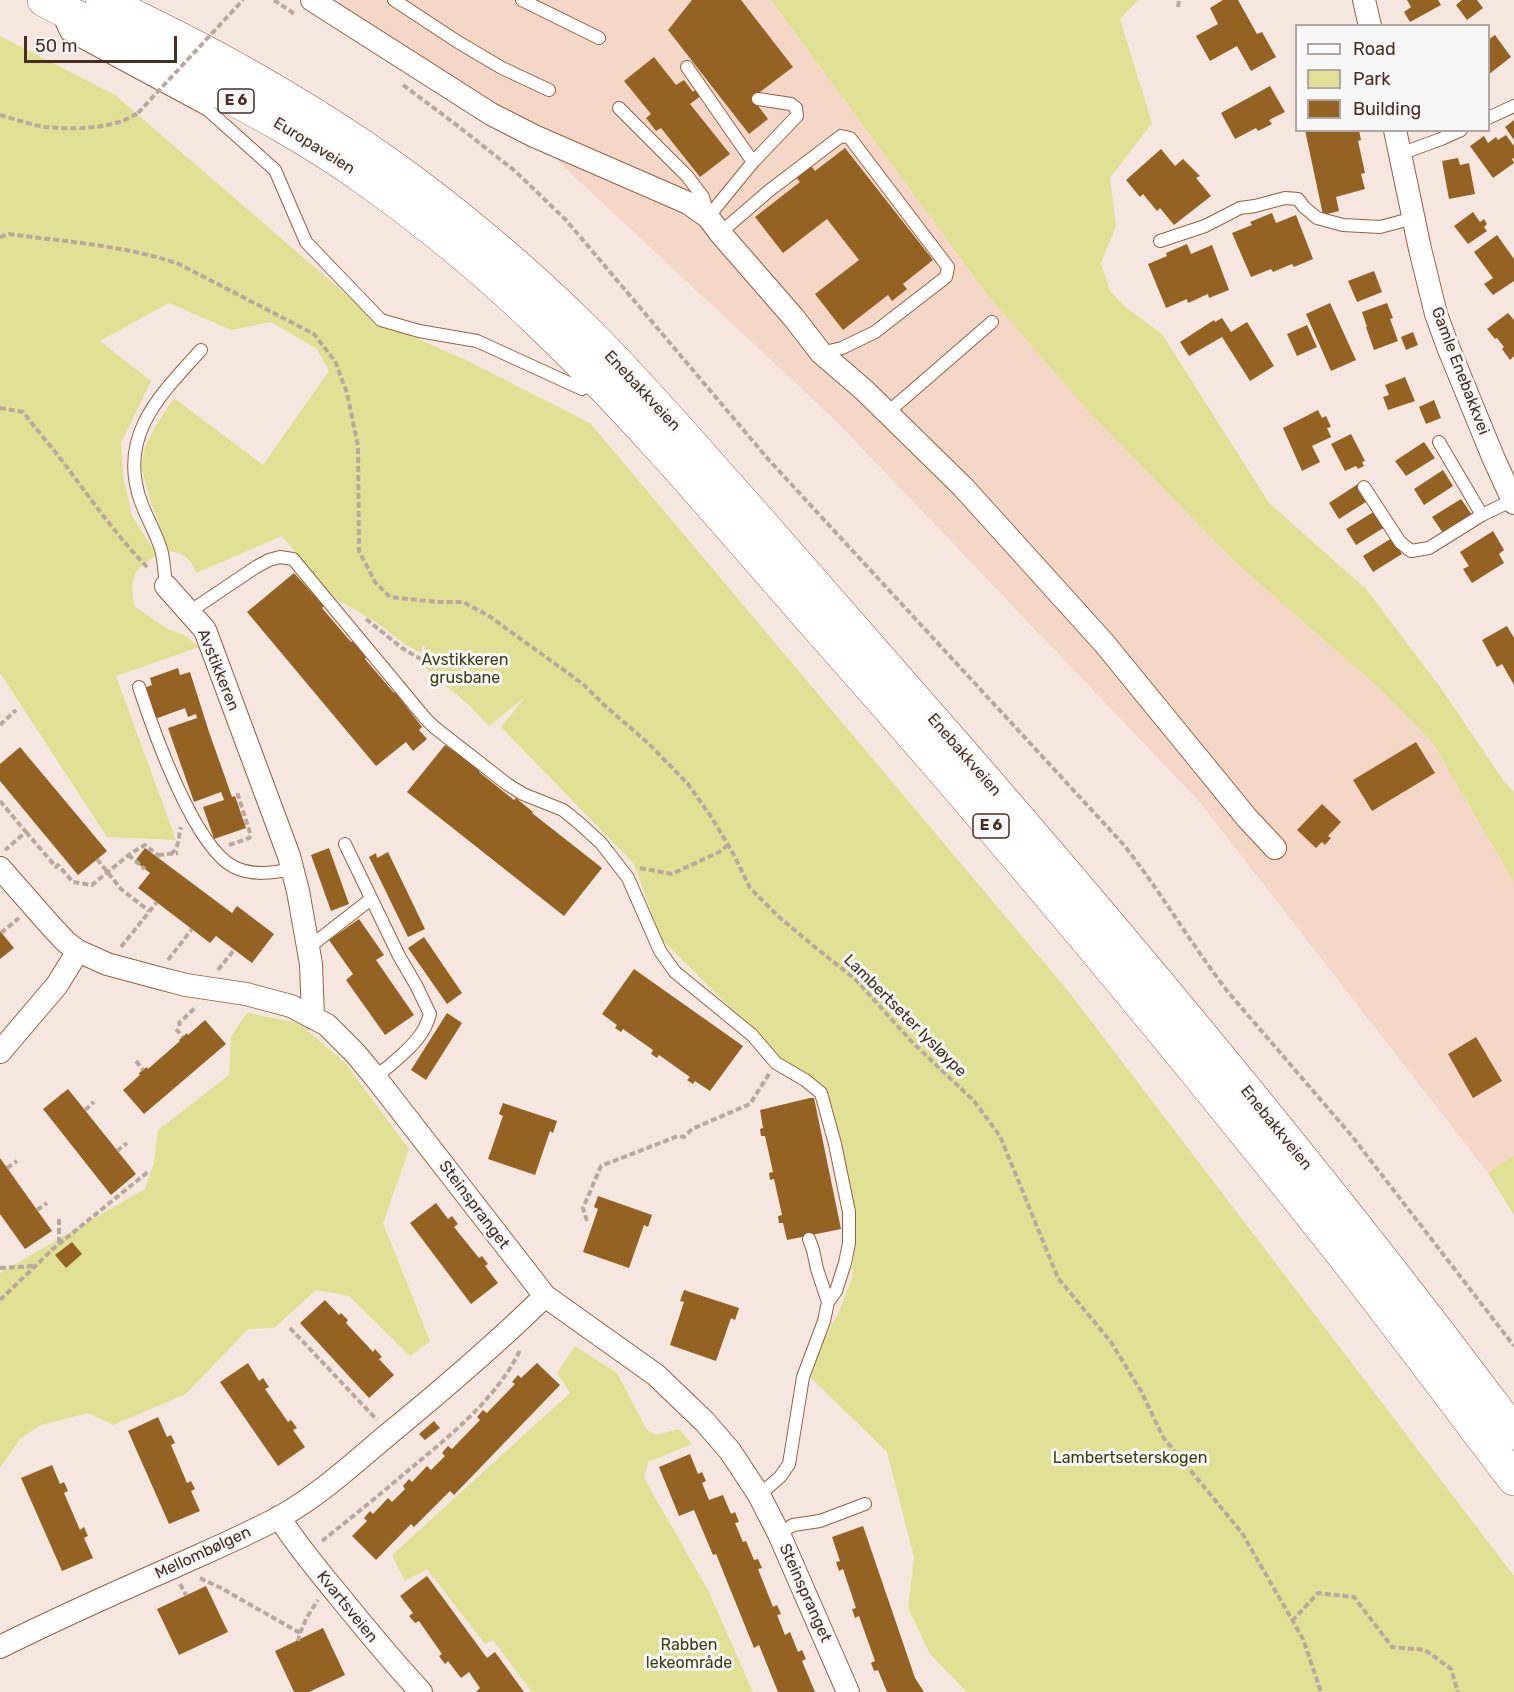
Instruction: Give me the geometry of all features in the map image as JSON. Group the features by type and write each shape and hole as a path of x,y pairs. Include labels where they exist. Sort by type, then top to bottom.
{"highway":[{"name":"Europaveien","path":"102,0 264,84 380,158"},
{"name":"Europaveien","path":"49,3 258,112 365,178 418,219"},
{"name":"Enebakkveien","path":"380,158 440,202 521,270 591,335 662,412 864,640 1097,909 1290,1144 1514,1433"},
{"name":"Enebakkveien","path":"418,219 543,325 599,381 847,659 1139,1001 1343,1254 1514,1479"}],"street":[{"path":"1364,0 1370,24"},
{"path":"304,8 534,136 688,203 714,225 794,318 820,353 864,390 963,487 1104,644 1246,818 1275,848"},
{"name":"Gamle Enebakkvei","path":"1395,132 1437,314 1484,435 1513,501"},
{"name":"Avstikkeren","path":"166,586 205,630 281,835 298,891 311,964 313,1018"},
{"name":"Steinspranget","path":"0,868 66,942 78,951 107,964 155,977 186,985 246,994 291,1006 327,1025 375,1077 545,1296 656,1374 705,1422 730,1451 759,1496 779,1534 848,1692"},
{"path":"0,1052 57,985 78,951"},
{"name":"Mellombølgen","path":"0,1647 226,1544 298,1506 390,1434 545,1296"},
{"name":"Kvartsveien","path":"279,1517 291,1537 331,1587 421,1692"}],"lane":[{"path":"394,0 502,68 549,90"},
{"path":"522,0 599,38"},
{"path":"49,3 67,34 208,110 275,170 306,242 381,320 419,331 477,341 582,389 599,381"},
{"path":"687,67 753,162"},
{"path":"714,225 753,162 797,116 796,108 791,104 758,99"},
{"path":"1490,117 1514,106"},
{"path":"619,108 687,176 703,197 714,225"},
{"path":"1400,154 1457,132"},
{"path":"714,225 770,190 841,136 850,138 948,267 946,277 875,332 842,348 820,353"},
{"path":"1160,241 1205,226 1240,208 1285,198 1298,199 1317,218 1344,225 1380,227 1414,218"},
{"path":"887,413 992,322"},
{"path":"166,586 162,552 140,501 133,467 135,448 158,398 201,350"},
{"path":"1440,442 1482,515"},
{"path":"1364,487 1400,542 1412,551 1429,548 1482,515 1513,501"},
{"path":"189,612 269,560 280,557 293,559 425,718 507,784 571,816 601,843 628,878 660,951 675,972 752,1035 776,1064 805,1080 821,1094 835,1144 849,1212 850,1237 836,1291 828,1302 824,1321 803,1377 789,1464 780,1477 759,1496"},
{"path":"139,687 174,780 214,850 224,861 241,870 270,873 292,868"},
{"path":"345,844 430,1014 425,1029 389,1067 375,1077"},
{"path":"308,948 371,898"},
{"path":"809,1239 828,1302"},
{"path":"779,1534 793,1526 820,1521 865,1504"}],"path":[{"path":"0,115 45,127 76,128 122,122 138,113 243,0"},
{"path":"274,0 304,8"},
{"path":"1178,7 1179,0"},
{"path":"396,81 515,171 566,220 768,459 1122,844 1147,875 1228,992 1351,1135 1514,1346"},
{"name":"Lambertseter lysløype","path":"0,237 9,234 129,250 155,256 179,264 314,334 335,361 346,393 358,446 359,551 375,582 390,597 463,602 489,616 583,684 648,743 688,784 728,845 750,888 780,917 855,979 912,1042 974,1101 1000,1136 1058,1278 1111,1342 1141,1391 1163,1437 1242,1533 1302,1639 1321,1692"},
{"path":"0,408 22,412 139,559 166,586"},
{"path":"362,616 402,648 434,667"},
{"path":"0,725 16,710"},
{"path":"214,850 251,836 237,792"},
{"path":"0,801 56,867 58,865 73,882 92,885 128,855 145,845 159,856 178,853"},
{"path":"171,854 178,845 181,827 195,820"},
{"path":"0,854 26,832"},
{"path":"622,868 639,868 672,874 719,852 728,845"},
{"path":"128,855 144,869"},
{"path":"97,859 121,889 149,911"},
{"path":"107,964 157,902"},
{"path":"155,977 192,929"},
{"path":"183,1037 178,1023 192,1012"},
{"path":"136,1061 143,1070"},
{"path":"586,1221 583,1208 602,1166 678,1136 684,1137 692,1129 750,1104 776,1064"},
{"path":"85,1110 94,1102"},
{"path":"117,1151 127,1143"},
{"path":"7,1168 17,1161"},
{"path":"0,1300 59,1244 149,1171"},
{"path":"37,1210 47,1203"},
{"path":"59,1219 59,1244"},
{"path":"0,1268 35,1266"},
{"path":"290,1328 390,1434"},
{"path":"314,1547 443,1442 506,1376 521,1347"},
{"path":"196,1577 221,1588 300,1633"},
{"path":"298,1641 313,1607 331,1587"},
{"path":"1292,1621 1318,1593 1354,1597 1392,1647 1425,1650 1451,1669 1458,1692"}],"shaded area":[{"path":"341,0 771,0 989,297 1090,413 1235,562 1381,690 1432,742 1514,882 1514,1155 1488,1173 1197,799 834,419 548,152 331,15"}],"green space":[{"path":"771,0 1138,0 1120,19 1152,123 1110,178 1116,226 1101,263 1110,291 1124,306 1162,334 1269,503 1366,589 1443,691 1505,783 1514,792 1514,882 1432,742 1381,690 1235,562 1090,413 989,297"},
{"name":"Lambertseterskogen","path":"0,36 115,95 377,321 466,360 590,423 1069,992 1514,1576 1514,1692 967,1692 930,1654 908,1608 914,1557 887,1452 811,1378 820,1346 838,1314 852,1278 855,1235 829,1106 661,939 634,864 501,727 525,697 489,726 469,705 425,668 435,657 423,645 421,653 406,645 376,622 333,597 282,536 196,573 186,557 169,551 151,503 141,466 145,447 174,398 263,465 329,371 317,349 271,322 231,330 169,303 100,341 151,381 121,443 123,475 132,516 157,555 142,566 135,576 133,581 134,606 166,628 186,636 199,647 116,676 176,840 107,837 0,673"},
{"path":"247,1013 299,1023 346,1064 409,1149 383,1223 430,1341 410,1356 349,1296 316,1290 274,1328 248,1329 186,1394 113,1425 88,1413 41,1425 20,1439 0,1468 0,1273 145,1189 154,1163 158,1130 229,1075 231,1036"},
{"path":"1514,1155 1514,1215 1488,1173"},
{"name":"Rabben lekeområde","path":"575,1346 617,1373 647,1430 656,1435 679,1429 692,1444 648,1462 644,1478 708,1590 753,1692 532,1692 493,1640 485,1644 427,1569 405,1581 392,1555 570,1393 557,1373"}],"building":[{"path":"692,0 741,0 793,67 752,98 768,119 749,134 668,30"},
{"path":"1223,0 1238,0 1257,34 1262,32 1276,57 1251,71 1237,46 1210,61 1196,36 1218,24 1210,8"},
{"path":"1407,0 1438,0 1441,5 1410,22 1404,12 1411,7"},
{"path":"1462,0 1477,0 1483,8 1467,20 1456,5"},
{"path":"1495,35 1511,57 1490,73 1490,39"},
{"path":"654,57 676,85 684,80 693,92 697,88 702,95 690,104 730,154 700,177 661,128 656,131 646,118 651,114 624,81"},
{"path":"1270,86 1285,112 1269,120 1272,124 1258,131 1256,128 1235,139 1221,113"},
{"path":"1514,120 1514,140 1505,127"},
{"path":"1305,132 1359,132 1361,140 1358,141 1365,173 1361,174 1365,189 1336,197 1339,211 1323,215"},
{"path":"1506,135 1514,146 1514,158 1512,159 1514,163 1493,178 1470,146 1484,136 1488,143 1496,137 1498,140"},
{"path":"845,148 933,260 903,284 907,289 892,301 888,295 843,330 815,294 859,260 827,219 783,253 755,217 800,182 796,177 811,166 815,171"},
{"path":"1161,149 1175,166 1183,159 1200,176 1196,178 1211,196 1174,225 1160,208 1157,211 1143,194 1140,197 1126,180"},
{"path":"1458,158 1460,165 1469,163 1475,194 1449,199 1442,161"},
{"path":"1473,212 1480,222 1484,219 1487,224 1484,227 1487,231 1468,244 1454,226"},
{"path":"1272,213 1276,223 1296,215 1313,259 1294,267 1292,264 1273,272 1271,269 1251,277 1232,233"},
{"path":"1497,235 1514,259 1514,281 1493,295 1484,284 1493,278 1474,252"},
{"path":"1187,244 1191,254 1212,245 1229,290 1209,298 1208,294 1188,303 1187,299 1166,308 1148,264"},
{"path":"1374,271 1382,292 1357,302 1348,281"},
{"path":"1330,303 1356,360 1331,371 1306,314"},
{"path":"1387,303 1398,341 1374,350 1362,312"},
{"path":"1508,313 1514,320 1514,356 1510,360 1502,349 1504,347 1487,329"},
{"path":"1222,318 1231,332 1247,322 1274,366 1250,381 1222,337 1189,356 1180,342 1214,320 1215,322"},
{"path":"1307,325 1317,347 1297,356 1287,334"},
{"path":"1413,332 1418,345 1406,350 1401,337"},
{"path":"1405,377 1415,401 1388,410 1383,397 1389,395 1385,385"},
{"path":"1434,400 1441,418 1426,424 1419,407"},
{"path":"1318,410 1322,418 1326,416 1331,427 1327,428 1331,437 1312,446 1320,462 1302,471 1283,428"},
{"path":"1351,434 1365,461 1362,462 1364,466 1358,469 1356,466 1345,471 1331,444"},
{"path":"1424,442 1435,458 1406,476 1395,461"},
{"path":"1443,470 1453,486 1424,505 1414,489"},
{"path":"1358,484 1369,500 1339,519 1329,503"},
{"path":"1461,499 1472,515 1443,533 1432,517"},
{"path":"1375,511 1385,527 1356,545 1346,529"},
{"path":"1493,531 1504,550 1499,554 1504,563 1472,583 1463,569 1469,566 1460,552"},
{"path":"1392,538 1402,554 1373,572 1363,556"},
{"path":"294,573 324,606 322,608 351,642 353,641 366,657 365,659 422,727 419,730 427,739 413,751 406,742 376,766 247,612"},
{"path":"1507,626 1514,638 1514,685 1502,664 1497,667 1482,640"},
{"path":"178,668 180,675 190,672 232,797 235,796 246,828 214,839 203,807 224,800 221,792 194,802 168,728 197,718 196,714 188,717 185,708 155,719 144,688 152,685 150,678"},
{"path":"1416,742 1435,773 1372,811 1353,780"},
{"path":"445,745 481,770 479,772 514,800 516,798 602,868 564,916 407,792"},
{"path":"20,747 107,851 78,875 0,781 0,764"},
{"path":"1322,804 1341,822 1328,836 1331,838 1325,845 1322,842 1316,848 1297,830"},
{"path":"145,848 232,913 237,906 274,934 252,963 216,936 210,943 138,888 150,873 135,861"},
{"path":"329,848 349,904 331,911 311,855"},
{"path":"388,852 425,929 408,937 369,857 376,853 377,858"},
{"path":"359,919 384,955 376,960 414,1015 385,1035 346,980 353,974 329,940"},
{"path":"0,931 14,948 0,959"},
{"path":"424,937 462,993 447,1004 408,948"},
{"path":"634,969 743,1046 710,1091 695,1081 693,1084 687,1080 690,1077 659,1055 657,1058 651,1054 653,1050 623,1029 621,1032 615,1028 617,1025 602,1014"},
{"path":"447,1013 462,1023 426,1080 411,1070"},
{"path":"205,1020 226,1044 144,1114 123,1090 140,1075 139,1073 147,1067 148,1069 187,1033 188,1035"},
{"path":"1476,1037 1502,1081 1473,1098 1448,1054"},
{"path":"68,1089 136,1174 111,1195 43,1109"},
{"path":"814,1098 841,1229 787,1240 783,1223 779,1223 778,1216 782,1215 774,1179 770,1180 769,1173 773,1172 765,1136 761,1136 760,1129 763,1128 760,1110"},
{"path":"503,1103 557,1121 553,1133 550,1131 535,1175 488,1159 503,1116 499,1114"},
{"path":"0,1158 52,1231 25,1249 0,1214"},
{"path":"598,1196 652,1215 648,1227 644,1225 629,1268 583,1252 598,1209 594,1207"},
{"path":"436,1203 448,1219 452,1216 458,1224 454,1227 479,1258 482,1256 488,1264 485,1266 498,1283 471,1304 410,1223"},
{"path":"72,1242 82,1254 66,1268 55,1255"},
{"path":"684,1290 739,1308 735,1320 731,1318 716,1361 670,1345 684,1302 680,1301"},
{"path":"325,1300 339,1315 341,1313 348,1320 346,1323 373,1352 375,1349 382,1357 379,1359 394,1375 369,1398 300,1323"},
{"path":"248,1363 259,1381 263,1378 269,1387 265,1389 288,1422 291,1420 297,1428 293,1430 305,1447 278,1466 220,1382"},
{"path":"537,1363 560,1385 454,1495 450,1491 414,1527 411,1524 376,1560 352,1536 367,1521 364,1518 370,1511 373,1514 388,1498 392,1502 405,1489 403,1486 409,1479 412,1482 427,1466 431,1470 445,1456 442,1453 448,1446 452,1449 480,1420 477,1417 483,1410 487,1413 515,1384 512,1382 518,1375 521,1378"},
{"path":"158,1417 167,1437 171,1435 175,1443 171,1445 187,1483 191,1481 195,1489 191,1491 200,1511 169,1524 128,1431"},
{"path":"434,1421 440,1428 425,1440 419,1434"},
{"path":"690,1454 698,1474 702,1472 706,1481 702,1483 709,1500 723,1495 731,1514 735,1512 739,1522 735,1523 743,1542 746,1541 754,1560 758,1559 762,1568 758,1569 773,1607 777,1605 781,1614 777,1615 785,1635 790,1632 798,1652 802,1650 806,1659 802,1661 815,1692 778,1692 759,1645 754,1648 716,1554 713,1555 694,1510 679,1516 659,1467"},
{"path":"52,1465 60,1484 64,1482 68,1491 64,1493 80,1530 84,1527 88,1536 84,1538 93,1558 62,1571 21,1478"},
{"path":"863,1526 915,1678 924,1692 887,1692 878,1670 874,1671 871,1663 875,1661 859,1616 855,1618 852,1609 856,1608 843,1569 839,1571 836,1562 840,1561 832,1537"},
{"path":"427,1576 487,1658 495,1652 524,1692 476,1692 480,1688 469,1672 461,1678 448,1661 445,1664 439,1656 442,1654 419,1621 415,1623 409,1616 413,1613 400,1596"},
{"path":"206,1586 228,1632 179,1655 157,1609"},
{"path":"323,1628 345,1675 309,1692 294,1692 275,1651"}],"park label":[{"name":"Avstikkeren grusbane","path":"465,669"}]}
